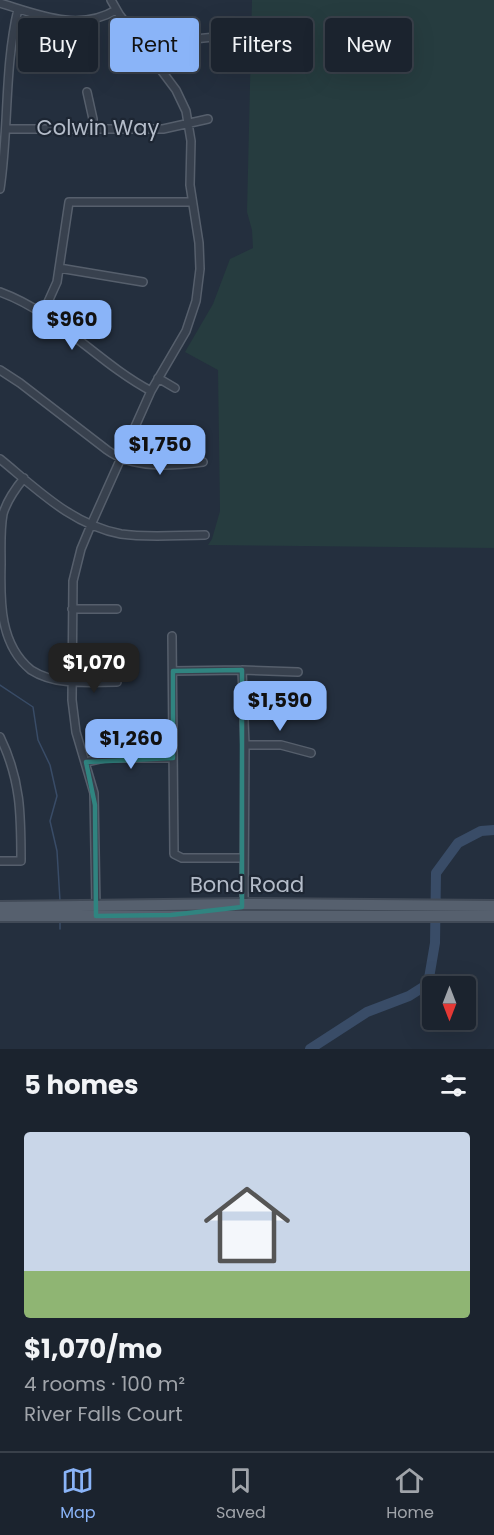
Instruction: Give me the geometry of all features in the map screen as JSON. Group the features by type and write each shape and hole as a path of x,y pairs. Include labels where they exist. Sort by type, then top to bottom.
{"main road":[{"name":"Bond Road","path":"0,916 244,904 426,905 494,916"},
{"path":"171,915 186,911 236,911 244,904"},
{"name":"Bond Road","path":"96,911 171,915 420,916 494,906"},
{"name":"Bond Road","path":"0,907 47,912"}],"street":[{"path":"111,0 122,18"},
{"path":"0,3 77,22 97,20 116,10"},
{"path":"0,189 11,43 18,9"},
{"path":"96,911 95,805 91,779 75,724 71,681 72,609 76,565 91,525 158,378 186,332 196,301 200,257 189,173 191,141 189,124 186,111 176,90 163,72"},
{"path":"87,92 93,129"},
{"name":"Colwin Way","path":"6,129 163,129 208,119"},
{"path":"43,313 53,292 59,268 69,202 192,202"},
{"path":"59,268 143,282"},
{"path":"0,292 43,313 126,376 152,391"},
{"path":"0,370 121,458 142,464 202,462"},
{"path":"158,378 175,388"},
{"path":"0,459 67,512 91,525 121,534 205,536"},
{"path":"24,478 10,497 1,526 0,612 2,628 10,647 30,668 48,678 117,682"},
{"path":"72,609 117,609"},
{"path":"172,636 174,854 182,858 244,858"},
{"path":"242,670 245,745 244,904"},
{"path":"173,671 298,672"},
{"path":"0,737 12,765 19,793 21,861 0,861"},
{"path":"245,745 281,745 311,753"},
{"path":"86,762 104,758 174,758"}],"highlighted area":[{"path":"242,670 242,907 171,915 96,916 95,805 86,762 173,758 173,671"}],"green space":[{"path":"252,0 494,0 494,548 208,545 220,511 218,370 185,352 213,304 230,259 253,248 252,230 247,212 250,72 313,72 313,18 252,18"}],"waterway":[{"path":"0,685 33,707 38,740 50,765 57,796 50,821 57,851 60,901"},
{"path":"310,1049 367,1012 409,996 428,984 435,943 436,873 458,843 481,831 494,830"},
{"path":"60,921 60,929"}]}
